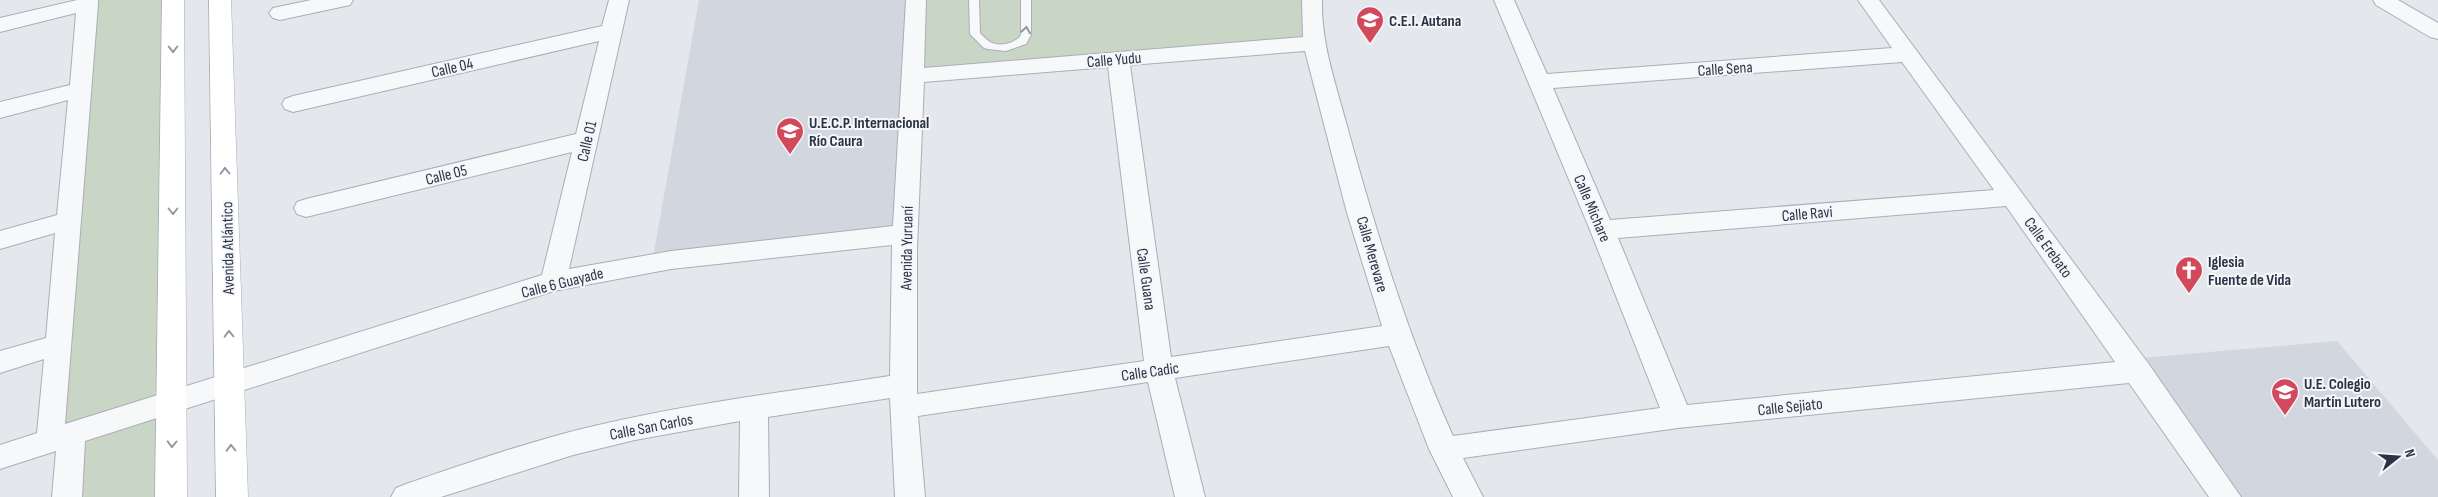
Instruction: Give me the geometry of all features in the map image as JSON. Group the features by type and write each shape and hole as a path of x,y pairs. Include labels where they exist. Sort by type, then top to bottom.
{"main road":[{"path":"171,497 173,401 173,0"},
{"name":"Avenida Atlántico","path":"220,0 232,497"}],"street":[{"path":"280,13 343,0"},
{"name":"Calle 01","path":"553,281 619,0"},
{"name":"Avenida Yuruaní","path":"910,497 904,396 905,234 914,76 916,0"},
{"name":"Calle Merevare","path":"1312,0 1311,11 1315,43 1338,135 1396,334 1444,449 1468,497"},
{"name":"Calle Michare","path":"1504,0 1602,230 1678,417"},
{"name":"Calle Erebato","path":"1868,0 1910,54 2138,371 2226,497"},
{"path":"2383,0 2438,32"},
{"path":"0,25 88,2 59,344 61,437 67,497"},
{"name":"Calle 04","path":"293,104 612,31"},
{"name":"Calle Yudu","path":"914,76 1315,43"},
{"name":"Calle Sena","path":"1540,82 1910,54"},
{"name":"Calle Guana","path":"1118,59 1159,369 1190,497"},
{"path":"0,110 81,89"},
{"name":"Calle 05","path":"306,208 586,140"},
{"name":"Calle Ravi","path":"1602,230 2012,197"},
{"path":"0,240 70,220"},
{"name":"Calle 6 Guayade","path":"0,457 230,382 553,281 671,260 905,234"},
{"name":"Calle Cadic","path":"904,396 1159,369 1396,334"},
{"path":"0,362 59,344"},
{"name":"Calle Sejiato","path":"1444,449 1678,417 2138,371"},
{"name":"Calle San Carlos","path":"406,497 457,488 545,450 653,425 754,408 904,396"},
{"path":"754,408 754,497"}],"lane":[{"path":"974,0 975,34 988,46 1006,48 1022,42 1026,35 1026,0"}],"shaded area":[{"name":"U.E.C.P. Internacional Río Caura","path":"699,0 916,0 905,234 652,263"},
{"name":"U.E. Colegio Martín Lutero","path":"2337,341 2438,460 2438,497 2226,497 2129,359"}],"green space":[{"path":"88,0 173,0 171,497 67,497 72,434 50,440"},
{"path":"916,0 1312,0 1315,43 914,76"}],"place":[{"name":"C.E.I. Autana","path":"1370,44"},
{"name":"U.E.C.P. Internacional Río Caura","path":"790,155"},
{"name":"Iglesia Fuente de Vida","path":"2189,294"},
{"name":"U.E. Colegio Martín Lutero","path":"2285,416"}]}
